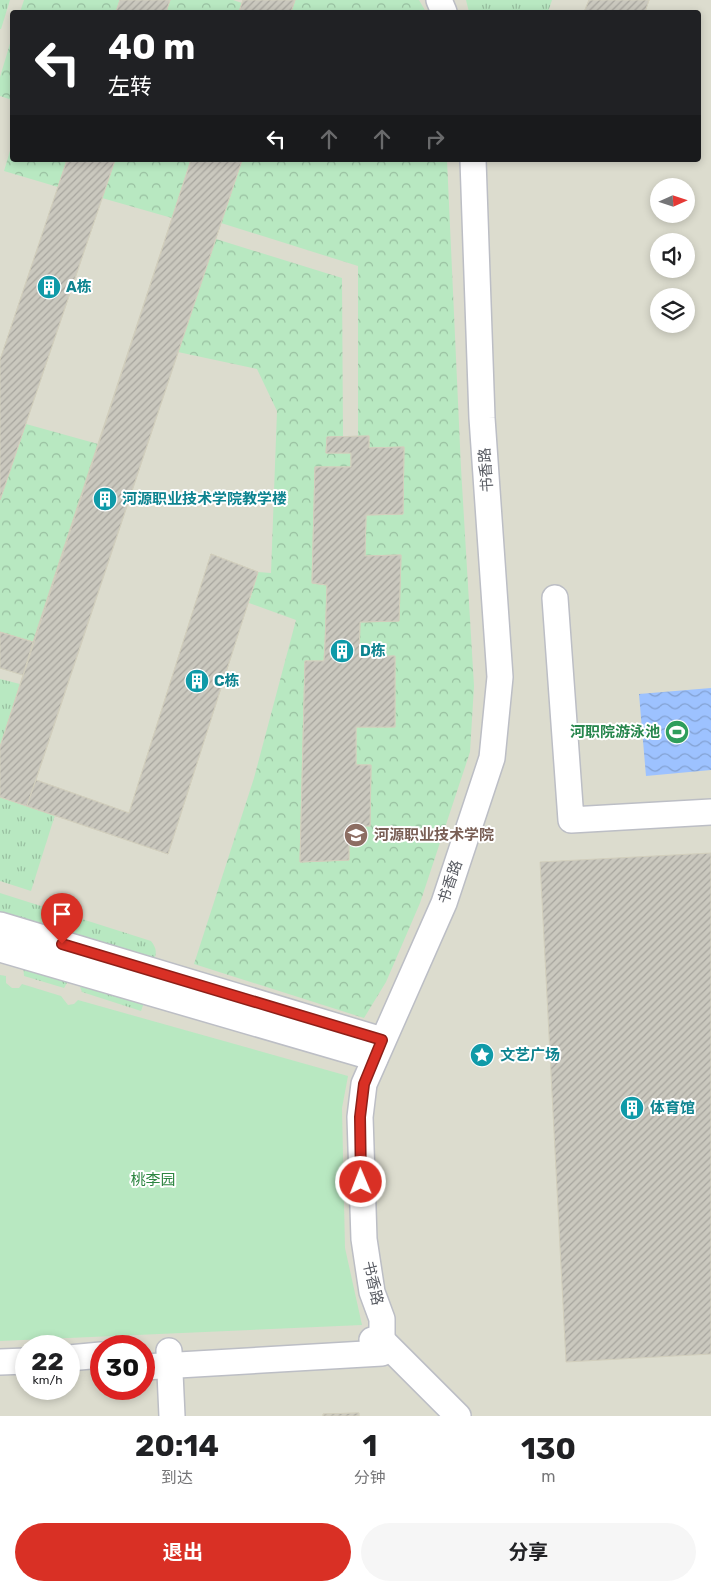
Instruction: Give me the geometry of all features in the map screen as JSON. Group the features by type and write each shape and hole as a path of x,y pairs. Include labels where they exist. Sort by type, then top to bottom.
{"street":[{"name":"书香路","path":"374,1047 436,898 482,754 487,677 471,418 461,162"},
{"name":"书香路","path":"376,1347 361,1292 354,1240 351,1117 355,1082 444,903 492,758 500,677 482,418 473,162"},
{"path":"555,598 572,820 711,812"},
{"path":"0,925 374,1047"},
{"path":"0,949 374,1047"},
{"path":"376,1347 442,1416"},
{"path":"158,1359 376,1347 458,1416"},
{"path":"158,1359 164,1416"},
{"path":"158,1359 172,1416"},
{"path":"0,1362 15,1361"},
{"path":"0,1376 15,1375"}],"shaded area":[{"name":"河源职业技术学院","path":"0,0 711,0 711,1416 0,1416"}],"green space":[{"path":"0,0 10,0 1,29 0,29"},
{"path":"24,0 120,0 117,10 21,10"},
{"path":"170,0 233,0 242,3 240,10 167,10"},
{"path":"295,0 419,0 425,10 292,10"},
{"path":"466,0 552,0 549,10 468,10"},
{"path":"10,44 10,99 0,96 0,77"},
{"path":"10,151 10,162 66,162 58,187 4,171"},
{"path":"114,162 190,162 172,218 102,198"},
{"path":"241,162 447,162 461,468 474,686 470,752 420,903 386,982 364,1018 194,964 254,778 296,620 249,603 258,572 271,573 277,411 257,369 178,352 216,239 342,278 343,437 326,453 351,453 351,467 315,467 312,583 327,585 324,661 305,662 300,862 349,859 349,826 369,826 371,765 356,765 356,727 395,727 395,657 359,657 360,622 401,555 365,556 366,515 404,447 369,448 358,437 358,266 221,223"},
{"path":"26,424 98,444 33,642 0,632 0,500"},
{"path":"0,679 20,684 0,747"},
{"path":"0,797 55,815 31,891 0,881"},
{"path":"0,893 151,941 156,951 153,962 0,922"},
{"path":"23,965 70,978 64,988 24,976"},
{"name":"桃李园","path":"0,975 6,976 6,983 12,988 19,988 22,984 61,996 68,1005 74,1004 78,1000 348,1076 342,1108 345,1248 362,1325 136,1335 90,1335 90,1337 80,1337 80,1335 15,1335 15,1340 0,1341"},
{"path":"81,981 145,1000 141,1011 82,992 80,987"}],"water":[{"name":"河职院游泳池","path":"711,688 711,770 646,776 639,694"}],"building":[{"path":"120,0 170,0 167,10 117,10"},
{"path":"120,0 170,0 167,10 117,10"},
{"path":"243,0 295,0 292,10 240,10"},
{"path":"243,0 295,0 292,10 240,10"},
{"path":"589,0 649,0 646,10 585,10"},
{"path":"589,0 649,0 646,10 585,10"},
{"name":"A栋","path":"66,162 114,162 0,500 0,360"},
{"name":"A栋","path":"66,162 114,162 0,500 0,360"},
{"name":"河源职业技术学院教学楼","path":"190,162 241,162 36,780 129,813 211,554 258,572 168,854 0,797 0,747 23,675 0,668 0,632 33,642"},
{"name":"河源职业技术学院教学楼","path":"190,162 241,162 27,806 0,797 0,747"},
{"name":"河源职业技术学院教学楼","path":"369,436 369,448 404,447 403,514 366,515 365,556 401,555 399,621 360,622 359,657 395,656 395,727 356,727 356,765 371,765 370,826 349,826 349,860 300,862 305,661 324,661 325,645 327,585 312,583 315,467 351,467 351,453 326,453 327,437"},
{"name":"河源职业技术学院教学楼","path":"369,436 369,448 404,447 403,514 366,515 365,556 401,555 399,621 360,622 359,657 395,656 395,727 356,727 356,765 371,765 370,826 349,826 349,860 300,862 305,661 324,661 325,645 327,585 312,583 315,467 351,467 351,453 326,453 327,437"},
{"name":"C栋","path":"211,554 258,572 168,854 27,806 36,780 129,813"},
{"path":"0,632 33,642 23,675 0,668"},
{"name":"体育馆","path":"711,853 711,1354 566,1362 540,862"},
{"path":"359,1413 359,1416 323,1416 323,1414"},
{"path":"359,1413 359,1416 323,1416 323,1414"}],"place":[{"name":"A栋","path":"49,287"},
{"name":"河源职业技术学院教学楼","path":"105,499"},
{"name":"D栋","path":"342,651"},
{"name":"C栋","path":"197,681"},
{"name":"河职院游泳池","path":"677,732"},
{"name":"河源职业技术学院","path":"356,835"},
{"name":"文艺广场","path":"482,1055"},
{"name":"体育馆","path":"632,1108"}],"route":[{"path":"62,944 382,1040 364,1084 360,1117 361,1182"}]}
